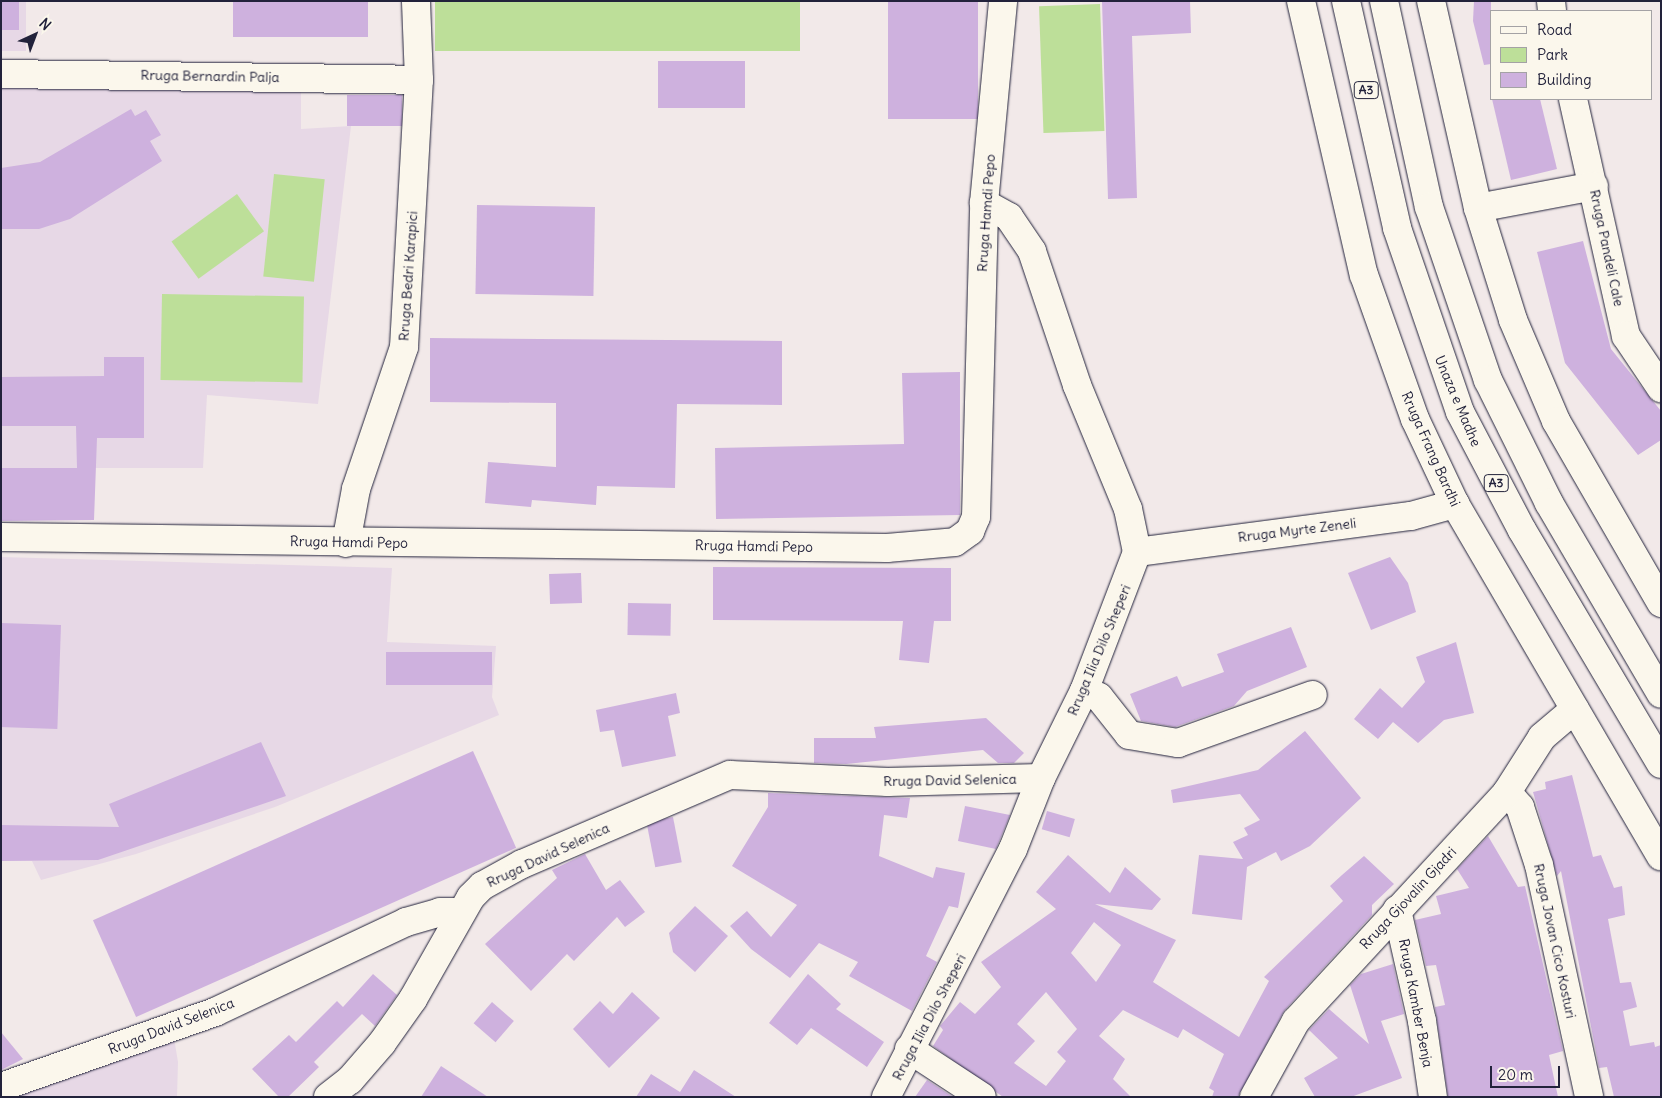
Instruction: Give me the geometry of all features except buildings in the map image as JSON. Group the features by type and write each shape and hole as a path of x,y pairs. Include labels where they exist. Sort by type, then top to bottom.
{"main road":[{"name":"Rruga Bedri Karapici","path":"346,543 356,490 404,347 419,80 416,1"},
{"name":"Rruga Hamdi Pepo","path":"1,537 346,543 896,548 954,542 970,531 976,517 984,203 1003,1"},
{"name":"Rruga Frang Bardhi","path":"1301,1 1364,275 1415,419 1455,504 1661,856"},
{"path":"1328,1 1357,134 1385,179"},
{"name":"Unaza e Madhe","path":"1346,1 1385,179 1423,314 1460,412 1522,530 1661,764"},
{"path":"1384,1 1423,177 1465,322 1520,450 1661,694"},
{"path":"1403,1 1431,136 1423,177"},
{"path":"1431,1 1478,208 1513,320 1556,421 1661,603"},
{"name":"Rruga Bernardin Palja","path":"1,74 419,80"},
{"name":"Rruga Pandeli Cale","path":"1573,100 1626,336 1661,388"},
{"path":"1478,208 1594,186"},
{"path":"984,203 1009,217 1032,251 1077,385 1128,509 1137,552"},
{"name":"Rruga Myrte Zeneli","path":"1137,552 1411,516 1455,504"},
{"name":"Rruga Ilia Dilo Sheperi","path":"886,1097 909,1049 976,928 1040,778 1084,691 1137,552"},
{"path":"1084,691 1100,697 1129,735 1178,743 1313,695"},
{"name":"Rruga Gjovalin Gjadri","path":"1254,1097 1296,1021 1507,792 1542,737 1576,710"},
{"name":"Rruga David Selenica","path":"1,1087 215,1012 406,922 440,912 461,912 482,886 496,876 730,776 848,782 1040,778"},
{"name":"Rruga Jovan Cico Kosturi","path":"1507,792 1520,807 1539,865 1589,1097"},
{"name":"Rruga Kamber Benja","path":"1397,910 1422,1020 1433,1097"},
{"path":"328,1097 350,1080 382,1043 413,999 461,912"},
{"path":"909,1049 982,1097"}],"shaded area":[{"path":"1,1 26,1 26,51 1,51"},
{"path":"1,84 301,85 301,129 351,126 318,404 207,395 203,468 1,468"},
{"path":"1,557 392,568 387,642 496,646 492,697 499,715 275,807 136,854 41,880 32,861 1,861"},
{"path":"173,1032 178,1062 177,1097 1,1097"}],"green space":[{"path":"435,1 800,1 800,51 435,51"},
{"path":"1100,4 1104,131 1043,133 1039,6"},
{"path":"274,174 325,179 314,282 263,276"},
{"path":"237,194 264,231 199,279 171,242"},
{"path":"162,294 304,296 302,382 160,380"}]}
